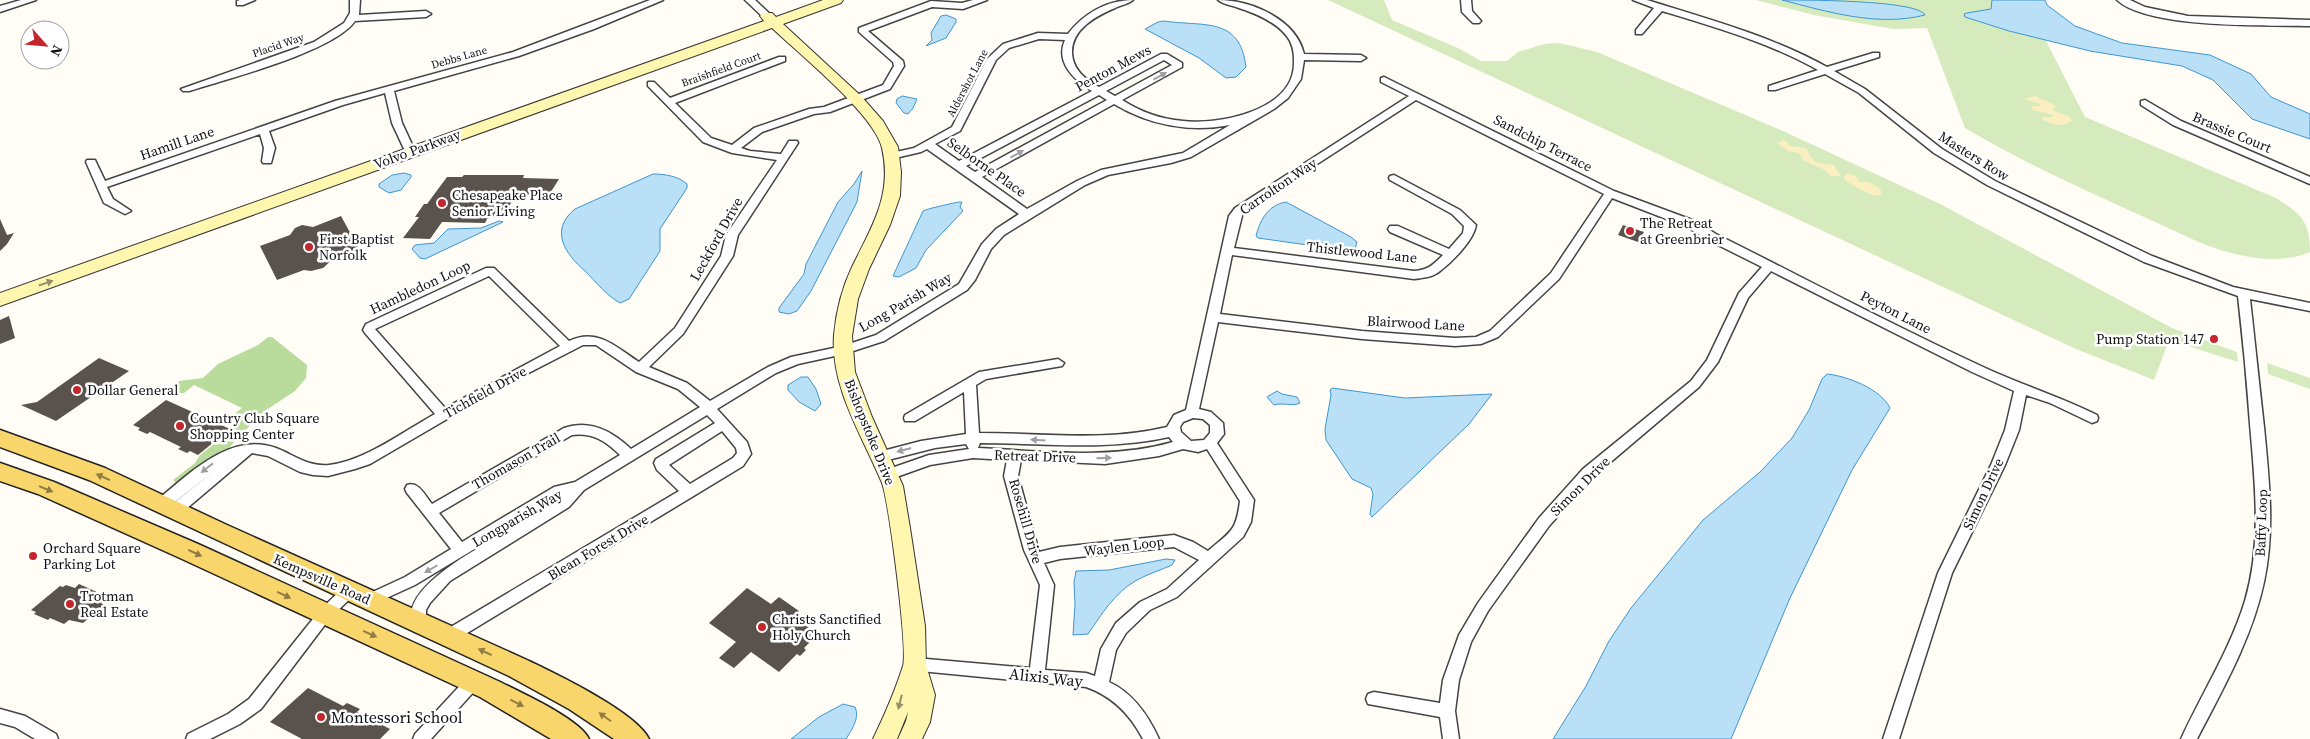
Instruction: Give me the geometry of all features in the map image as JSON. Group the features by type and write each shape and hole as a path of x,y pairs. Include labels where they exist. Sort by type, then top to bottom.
{"main road":[{"name":"Volvo Parkway","path":"770,19 813,0"},
{"name":"Volvo Parkway","path":"0,286 408,147 770,19 836,0"},
{"name":"Bishopstoke Drive","path":"770,19 853,96 878,124 890,147 892,196 882,225 860,269 849,299 843,336 846,372 862,417 892,486 903,549 914,626 915,665 923,695 918,722 910,739"},
{"name":"Volvo Parkway","path":"0,300 408,147"},
{"name":"Kempsville Road","path":"0,438 83,468 556,686 593,708 635,739"},
{"path":"0,472 46,488 189,551 473,682 527,708 575,739"},
{"name":"Bishopstoke Drive","path":"886,739 896,716 903,688 915,665"}],"street":[{"path":"0,9 31,0"},
{"path":"240,3 250,0"},
{"path":"355,0 357,8 353,18 426,14"},
{"name":"Debbs Lane","path":"262,129 338,103 523,51 590,28 658,0"},
{"path":"750,0 770,19"},
{"path":"732,150 758,130 813,111 826,110 853,96 887,86 899,66 898,61 862,30 930,4 963,6 982,0"},
{"path":"1128,0 1095,13 1080,24 1070,37 1066,53 1072,69 1081,79 1099,91 1151,118 1191,124 1231,122 1253,115 1277,101 1291,88 1298,73 1300,57 1292,37 1281,26 1254,10 1223,0"},
{"path":"1466,0 1467,12 1476,21"},
{"name":"Masters Row","path":"1638,0 1759,39 1802,57 1862,91 1938,151 2006,192 2170,268 2244,294 2310,307"},
{"path":"2122,0 2146,11 2179,18 2310,23"},
{"path":"1639,32 1660,7"},
{"name":"Placid Way","path":"186,89 316,45 338,33 353,18"},
{"name":"Aldershot Lane","path":"891,156 929,145 952,133 960,125 992,59 997,52 1006,46 1030,38 1070,37"},
{"path":"1772,88 1876,55"},
{"name":"Penton Mews","path":"959,166 1164,56 1179,65 974,177"},
{"path":"1300,57 1361,58"},
{"name":"Braishfield Court","path":"668,102 782,59"},
{"name":"Sandchip Terrace","path":"1384,80 1610,193 1691,224"},
{"path":"651,84 707,140 732,150 783,158"},
{"path":"389,90 397,122 408,147"},
{"name":"Carrolton Way","path":"1192,413 1227,251 1238,210 1416,96"},
{"name":"Brassie Court","path":"2145,103 2177,123 2310,181"},
{"name":"Long Parish Way","path":"579,486 772,370 795,360 844,350 880,338 956,293 969,280 983,253 993,240 1027,214 1099,174 1171,160 1200,148 1253,115"},
{"path":"1191,124 1202,133 1203,138 1200,148"},
{"path":"262,129 270,144 270,153 267,161"},
{"name":"Hamill Lane","path":"101,186 262,129"},
{"name":"Leckford Drive","path":"640,369 679,331 728,256 732,235 793,143"},
{"name":"Selborne Place","path":"929,145 1027,214"},
{"path":"91,162 108,201 125,211"},
{"name":"Thistlewood Lane","path":"1227,251 1414,275 1426,274 1436,269 1470,233 1470,225 1464,218 1394,178"},
{"name":"Blairwood Lane","path":"1214,317 1362,335 1455,342 1477,340 1494,334 1555,276 1610,193"},
{"name":"Peyton Lane","path":"1691,224 1712,237 1976,369 2021,389 2055,400 2092,418"},
{"path":"1394,229 1450,254"},
{"name":"Simon Drive","path":"1451,739 1446,711 1451,680 1464,640 1483,607 1538,529 1588,473 1695,384 1712,362 1742,296 1770,266"},
{"name":"Hambledon Loop","path":"444,415 369,330 370,327 490,271 568,347"},
{"name":"Baffy Loop","path":"2189,739 2248,615 2257,582 2263,542 2263,487 2244,294"},
{"name":"Tichfield Drive","path":"167,508 251,448 267,450 306,468 342,469 365,460 504,381 568,347 590,340 600,341 624,360 640,369 678,383 688,390 723,424 742,446 744,454"},
{"path":"910,418 983,375 1058,363"},
{"path":"970,383 973,453"},
{"name":"Simon Drive","path":"1891,739 1945,574 1998,465 2012,430 2021,389"},
{"path":"1192,413 1206,415 1216,423 1217,434 1210,444 1196,447 1178,441 1173,431 1176,422 1180,418 1192,413"},
{"path":"689,492 661,463 723,424"},
{"name":"Thomason Trail","path":"430,512 569,431 579,429 597,430 617,442 629,456"},
{"name":"Retreat Drive","path":"884,466 943,440 972,439 1098,443 1148,438 1173,431"},
{"name":"Retreat Drive","path":"884,466 973,453 1105,459 1159,451 1183,444"},
{"path":"1100,685 1109,649 1121,628 1145,606 1172,593 1238,532 1244,522 1247,500 1210,444"},
{"name":"Blean Forest Drive","path":"450,636 738,462 744,454"},
{"name":"Rosehill Drive","path":"1015,455 1011,476 1035,559 1047,585 1037,676"},
{"name":"Longparish Way","path":"194,739 234,719 254,704 325,614 359,596 410,581 560,491 579,486"},
{"name":"Longparish Way","path":"418,622 419,610 424,599 445,577 564,502 579,486"},
{"path":"412,489 461,551"},
{"name":"Waylen Loop","path":"1035,559 1060,553 1174,541 1188,546 1209,559"},
{"name":"Alixis Way","path":"915,665 1086,680 1115,692 1132,709 1151,739"},
{"path":"422,739 473,682"},
{"path":"1374,699 1446,711"},
{"path":"0,716 19,721 50,739"}],"green space":[{"path":"1328,0 1384,0 1392,20 1458,48 1481,61 1507,61 1518,52 1544,44 1559,43 1597,52 1783,131 1938,203 2172,328 2237,352 2238,362 2169,340 2154,380 2076,349"},
{"path":"1756,0 2025,0 2085,117 2276,198 2302,219 2310,241 2310,252 2283,259 2264,259 2223,251 2189,238 2053,175 1965,128 1927,28 1893,29 1814,15"},
{"path":"268,337 272,337 307,365 306,378 295,391 263,412 225,452 178,485 173,480 195,463 200,455 236,427 240,420 233,415 242,408 194,385 184,393 176,393 170,388 179,381 203,378 218,364 258,345"},
{"path":"2267,363 2310,378 2310,389 2268,374"}],"sand":[{"path":"2035,96 2055,105 2054,111 2069,116 2072,121 2057,125 2042,119 2042,117 2053,117 2053,115 2033,110 2031,106 2040,106 2041,104 2023,99"},
{"path":"1784,140 1791,146 1806,148 1810,156 1817,163 1834,165 1841,176 1831,176 1823,169 1804,161 1799,153 1788,151 1777,143"},
{"path":"1848,173 1856,176 1859,182 1869,182 1880,188 1882,195 1868,193 1844,179 1844,176"}],"water":[{"path":"1782,0 1836,1 1903,6 1918,10 1925,15 1907,18 1871,19 1835,13"},
{"path":"1992,0 2045,0 2047,5 2075,26 2122,43 2210,55 2251,74 2271,97 2310,114 2310,139 2252,119 2213,80 2182,66 2090,51 2009,31 1965,17 1964,14 1967,13 1991,9"},
{"path":"946,15 956,19 956,22 946,38 926,46 932,40 931,33 941,16"},
{"path":"1164,21 1218,27 1228,32 1236,39 1242,51 1246,67 1236,77 1226,78 1199,58 1145,29"},
{"path":"902,96 917,99 908,114 904,113 896,103 897,99"},
{"path":"862,171 857,202 811,291 797,311 789,314 779,312 779,308 804,274 806,264 838,202 854,184"},
{"path":"404,173 411,175 411,177 401,190 389,193 379,187 379,184 392,175"},
{"path":"653,174 675,177 687,184 687,188 660,229 660,251 629,299 620,303 606,292 571,257 563,242 561,233 563,225 567,217 575,209"},
{"path":"962,202 960,207 963,211 926,250 916,268 899,277 893,276 923,211"},
{"path":"1286,202 1351,237 1357,242 1355,249 1350,251 1258,238 1256,236 1258,230 1266,214 1274,206"},
{"path":"499,221 503,222 425,259 420,258 412,249 415,245 434,243 448,229 481,228"},
{"path":"1827,374 1844,377 1871,389 1886,401 1890,408 1852,470 1790,598 1731,739 1553,739 1586,686 1609,641 1631,608 1703,520 1760,472 1792,438 1809,410 1822,379"},
{"path":"801,377 808,377 816,389 821,404 815,411 799,402 788,390 788,385"},
{"path":"1332,388 1405,398 1492,394 1469,424 1372,517 1370,514 1373,494 1371,488 1352,479 1326,440 1325,429 1331,395 1330,390"},
{"path":"1277,391 1297,397 1300,403 1294,405 1274,405 1267,397"},
{"path":"1166,559 1175,560 1172,565 1129,585 1109,604 1088,634 1073,635 1076,571 1109,570"},
{"path":"843,704 855,707 857,715 855,723 846,739 791,739 819,717"}],"building":[{"name":"Chesapeake Place Senior Living","path":"464,175 524,175 523,178 559,179 549,195 517,194 503,215 487,219 485,223 442,222 430,239 403,238 419,217 415,217 424,204 427,204 447,177 462,177"},
{"name":"First Baptist Norfolk","path":"341,216 359,249 333,259 323,268 311,271 304,270 277,280 260,246 290,235 295,228 302,225 313,227"},
{"path":"0,219 7,235 14,233 0,251"},
{"name":"The Retreat at Greenbrier","path":"1623,225 1644,232 1638,242 1618,235"},
{"path":"9,316 15,338 0,344 0,320"},
{"name":"Dollar General","path":"99,358 129,371 56,421 21,405 37,402"},
{"name":"Country Club Square Shopping Center","path":"166,400 230,429 198,455 190,451 187,453 178,449 181,447 150,432 147,434 138,430 140,428 133,425"},
{"name":"Trotman Real Estate","path":"79,584 99,593 94,598 103,601 101,603 104,605 83,623 69,620 64,624 50,618 48,620 34,614 36,612 31,610 60,586 66,585 75,588"},
{"name":"Christs Sanctified Holy Church","path":"747,588 771,604 779,597 799,611 793,617 818,634 804,648 806,650 800,656 797,654 779,672 751,652 734,668 719,658 736,642 709,623"},
{"name":"Montessori School","path":"308,688 343,706 347,703 360,709 357,712 390,729 380,739 302,739 270,722"}],"place":[{"name":"Chesapeake Place Senior Living","path":"442,203"},
{"name":"The Retreat at Greenbrier","path":"1630,231"},
{"name":"First Baptist Norfolk","path":"309,247"},
{"name":"Pump Station 147","path":"2214,339"},
{"name":"Dollar General","path":"77,390"},
{"name":"Country Club Square Shopping Center","path":"180,426"},
{"name":"Orchard Square Parking Lot","path":"33,556"},
{"name":"Trotman Real Estate","path":"70,604"},
{"name":"Christs Sanctified Holy Church","path":"762,627"},
{"name":"Montessori School","path":"321,717"}]}
